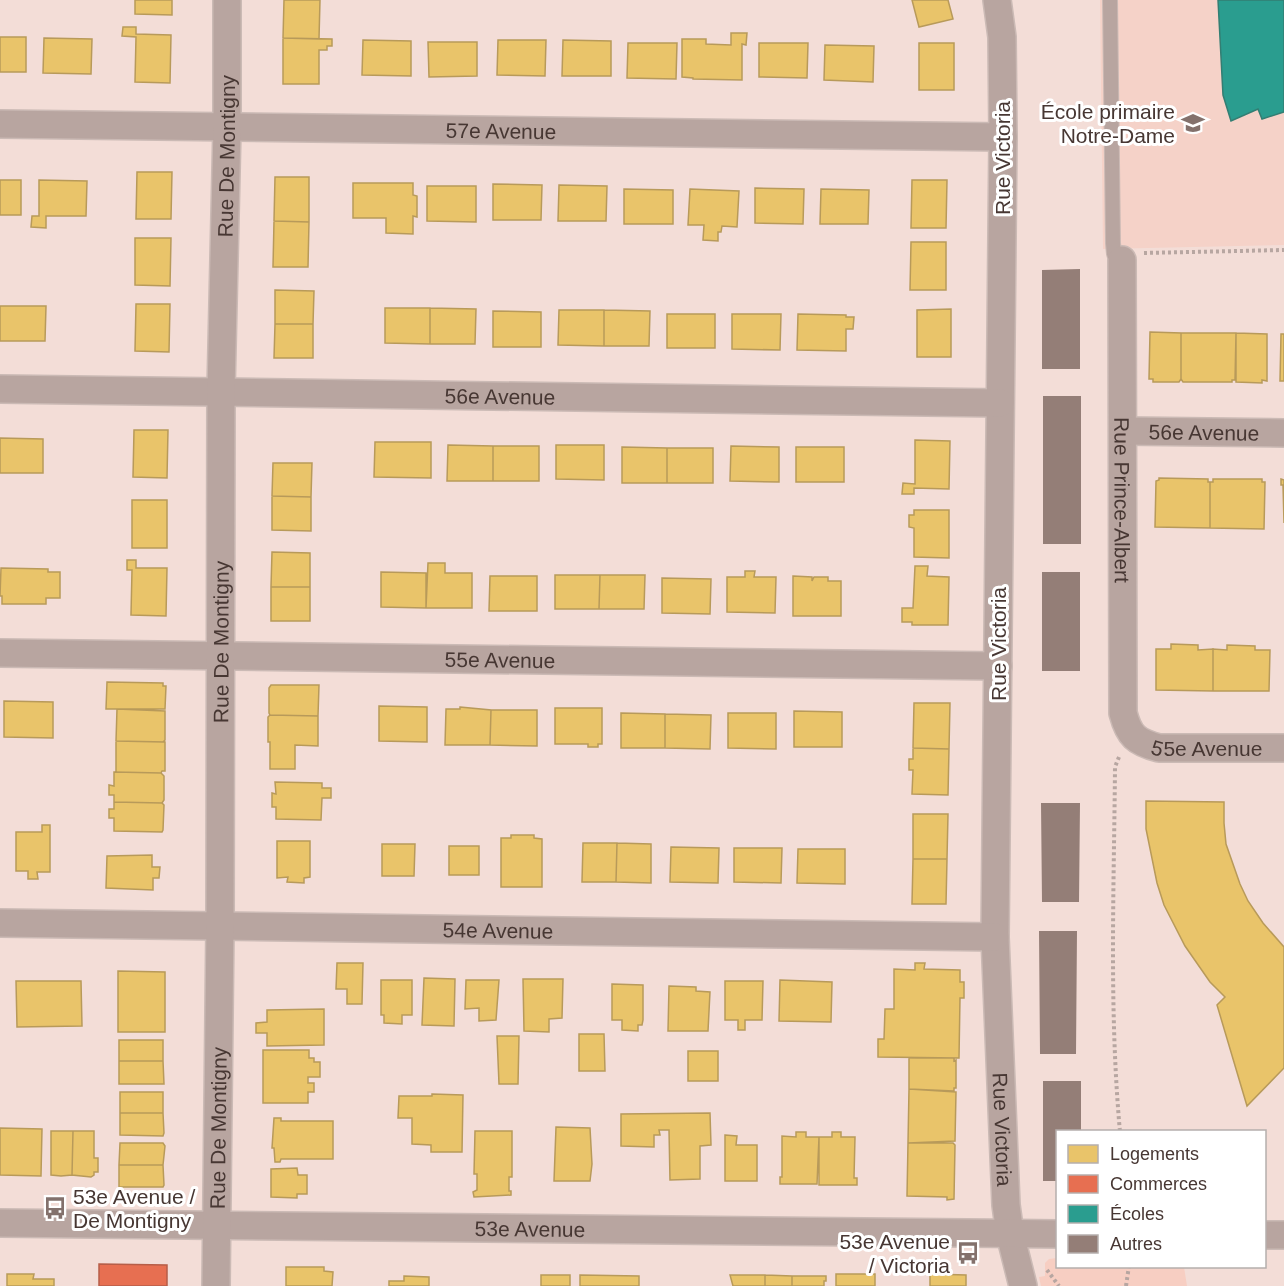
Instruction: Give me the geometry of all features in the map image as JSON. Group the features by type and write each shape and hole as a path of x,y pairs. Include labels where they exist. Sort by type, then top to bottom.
{"street":[{"name":"Rue De Montigny","path":"216,1286 220,925 221,391 227,127 227,0"},
{"name":"Rue Victoria","path":"997,0 1002,37 1003,137 995,937 1006,1205 1010,1234 1023,1286"},
{"name":"57e Avenue","path":"0,124 1003,137"},
{"name":"Rue Prince-Albert","path":"1122,261 1123,713 1127,727 1134,737"},
{"name":"56e Avenue","path":"0,388 1000,403"},
{"name":"56e Avenue","path":"1124,431 1284,433"},
{"name":"55e Avenue","path":"0,653 998,666"},
{"name":"55e Avenue","path":"1134,737 1144,744 1158,747 1284,748"},
{"name":"54e Avenue","path":"0,923 995,937"},
{"name":"53e Avenue","path":"0,1223 1056,1234"},
{"path":"1266,1235 1284,1235"}],"lane":[{"path":"1110,0 1113,243 1114,254 1122,261"}],"path":[{"path":"1122,261 1126,255 1132,253 1284,250"},
{"path":"1120,1130 1116,1085 1113,957 1115,767 1120,754 1134,737"},
{"path":"1126,1286 1129,1268"}],"shaded area":[{"name":"École primaire Notre-Dame","path":"1100,0 1284,0 1284,245 1103,249"},
{"path":"1056,1258 1056,1268 1184,1268 1187,1286 1041,1286 1039,1277 1045,1276 1045,1263 1049,1259"}],"building: Logements":[{"path":"135,0 172,0 172,15 135,14"},
{"path":"284,0 320,0 319,39 283,38"},
{"path":"912,0 948,0 953,19 919,27"},
{"path":"123,27 136,27 136,34 171,35 170,83 135,82 136,37 122,36"},
{"path":"731,33 747,33 746,45 742,44 742,80 682,77 682,39 706,39 706,44 731,45"},
{"path":"0,37 26,37 26,72 0,72"},
{"path":"44,38 92,39 91,74 43,73"},
{"path":"283,38 332,39 332,46 327,46 327,50 319,50 319,84 283,84"},
{"path":"363,40 411,41 411,76 362,75"},
{"path":"498,40 546,40 545,76 497,75"},
{"path":"563,40 611,41 611,76 562,76"},
{"path":"428,42 477,42 477,76 429,77"},
{"path":"628,43 677,43 676,79 627,78"},
{"path":"759,43 808,43 807,78 759,77"},
{"path":"919,43 954,43 954,90 919,90"},
{"path":"825,45 874,46 873,82 824,80"},
{"path":"137,172 172,172 171,219 136,219"},
{"path":"275,177 309,177 309,222 274,221"},
{"path":"0,180 21,180 21,215 0,215"},
{"path":"39,180 87,181 86,216 46,216 46,228 31,227 32,216 39,216"},
{"path":"912,180 947,180 946,228 911,228"},
{"path":"353,183 413,183 413,195 417,196 417,217 413,216 413,234 386,233 386,218 353,218"},
{"path":"493,184 542,185 541,220 493,220"},
{"path":"559,185 607,186 606,221 558,221"},
{"path":"427,186 476,186 476,222 427,221"},
{"path":"755,188 804,189 803,224 755,223"},
{"path":"624,189 673,190 673,224 624,224"},
{"path":"690,189 739,191 737,227 722,226 721,232 718,232 718,241 703,240 704,225 688,225"},
{"path":"821,189 869,190 868,224 820,224"},
{"path":"274,221 309,222 308,267 273,267"},
{"path":"135,238 171,238 170,286 135,285"},
{"path":"911,242 946,242 946,290 910,290"},
{"path":"275,290 314,291 313,324 275,324"},
{"path":"136,304 170,304 169,352 135,351"},
{"path":"0,306 46,306 45,341 0,341"},
{"path":"385,308 430,308 430,344 385,343"},
{"path":"430,308 476,309 475,344 430,344"},
{"path":"951,309 951,357 917,357 917,310"},
{"path":"559,310 604,310 604,346 558,345"},
{"path":"604,310 650,311 649,346 604,346"},
{"path":"493,311 541,312 541,347 493,347"},
{"path":"667,314 715,314 715,348 667,348"},
{"path":"732,314 781,314 780,350 732,349"},
{"path":"798,314 854,317 853,329 846,329 846,351 797,350"},
{"path":"275,324 313,324 313,358 274,358"},
{"path":"1150,332 1181,333 1181,379 1179,382 1153,382 1153,379 1149,379"},
{"path":"1181,333 1236,333 1235,380 1232,382 1183,382 1181,379"},
{"path":"1236,333 1267,334 1267,381 1262,380 1262,383 1236,382"},
{"path":"1281,334 1284,334 1284,381 1280,381"},
{"path":"134,430 168,430 167,478 133,477"},
{"path":"0,438 43,439 43,473 0,473"},
{"path":"915,440 950,441 949,489 914,488 914,494 902,494 903,483 915,484"},
{"path":"375,442 431,442 431,478 374,477"},
{"path":"448,445 493,446 493,481 447,481"},
{"path":"556,445 604,445 604,480 556,479"},
{"path":"493,446 539,446 539,481 493,481"},
{"path":"731,446 779,447 779,482 730,481"},
{"path":"622,447 667,448 667,483 622,483"},
{"path":"796,447 844,447 844,482 796,482"},
{"path":"667,448 713,448 713,483 667,483"},
{"path":"273,463 312,463 311,497 272,496"},
{"path":"1159,478 1208,479 1210,482 1210,528 1155,527 1156,481"},
{"path":"1213,479 1262,479 1262,482 1265,482 1264,529 1210,528 1210,482 1213,482"},
{"path":"1281,479 1284,480 1284,523 1283,485 1281,485"},
{"path":"272,496 311,497 311,531 272,530"},
{"path":"132,500 167,500 167,548 132,548"},
{"path":"914,510 949,510 949,558 914,557 914,528 909,527 909,515 914,515"},
{"path":"272,552 310,553 310,587 271,587"},
{"path":"127,560 136,560 136,568 167,568 166,616 131,615 132,570 127,570"},
{"path":"428,563 445,563 445,573 472,573 472,608 426,608"},
{"path":"915,566 928,566 927,576 949,577 948,625 912,625 912,622 902,622 902,608 913,608"},
{"path":"1,568 48,569 48,572 60,572 60,598 46,598 46,604 2,604"},
{"path":"745,571 755,571 754,577 776,577 775,613 727,612 727,577 745,577"},
{"path":"381,572 426,573 426,608 381,607"},
{"path":"555,575 600,575 599,609 555,609"},
{"path":"600,575 645,575 644,609 599,609"},
{"path":"490,576 537,576 537,611 489,611"},
{"path":"793,576 812,577 812,581 814,577 828,577 828,581 841,581 841,616 793,616"},
{"path":"662,578 711,579 710,614 662,613"},
{"path":"271,587 310,587 310,621 271,621"},
{"path":"1171,644 1198,645 1198,650 1213,649 1213,691 1156,690 1156,649 1171,649"},
{"path":"1227,645 1255,646 1255,650 1270,650 1269,691 1213,691 1213,649 1227,650"},
{"path":"107,682 163,683 163,686 166,686 165,709 106,709"},
{"path":"271,685 319,685 318,716 270,715 269,688"},
{"path":"4,701 53,702 53,738 4,737"},
{"path":"914,703 950,703 949,749 913,748"},
{"path":"379,706 427,707 427,742 379,741"},
{"path":"460,707 491,710 490,745 445,745 446,709 460,709"},
{"path":"555,708 602,708 602,744 598,744 598,747 588,747 588,744 555,744"},
{"path":"117,709 165,711 165,740 163,742 116,741"},
{"path":"491,710 537,710 537,746 490,745"},
{"path":"794,711 842,712 842,747 794,747"},
{"path":"621,713 665,714 665,748 621,748"},
{"path":"728,713 776,713 776,749 728,748"},
{"path":"665,714 711,715 710,749 665,748"},
{"path":"270,715 318,716 318,746 295,745 295,769 270,769 268,717"},
{"path":"116,741 165,742 165,771 161,773 116,772"},
{"path":"913,748 949,749 948,795 912,794 913,770 909,770 909,759 913,759"},
{"path":"114,772 161,773 164,776 164,800 162,803 114,802 114,795 109,795 109,785 114,786"},
{"path":"275,782 322,783 322,788 331,788 331,798 322,798 321,820 276,819 276,807 272,807 272,793 276,794"},
{"path":"1146,801 1224,802 1226,844 1240,884 1263,923 1284,947 1284,1068 1247,1106 1217,1005 1225,997 1210,982 1185,946 1164,905 1146,829"},
{"path":"114,802 162,803 164,805 162,832 114,831 114,818 109,818 109,809 114,809"},
{"path":"913,814 948,814 947,859 913,859"},
{"path":"42,825 50,825 50,872 37,872 38,879 28,879 28,871 16,871 16,832 42,832"},
{"path":"511,835 534,835 534,838 542,839 542,887 501,887 501,838 511,838"},
{"path":"277,841 310,841 310,877 304,878 304,883 287,882 288,877 277,878"},
{"path":"583,843 617,843 616,882 582,882"},
{"path":"617,843 651,844 651,883 616,882"},
{"path":"382,844 415,844 414,876 382,876"},
{"path":"449,846 479,846 479,875 449,875"},
{"path":"671,847 719,848 718,883 670,882"},
{"path":"734,848 782,848 781,883 734,882"},
{"path":"798,849 845,849 845,884 797,883"},
{"path":"152,855 152,867 160,867 159,878 153,878 153,890 106,888 107,856"},
{"path":"913,859 947,859 946,904 912,904"},
{"path":"337,963 363,963 362,1004 347,1004 347,989 336,989"},
{"path":"915,963 925,963 924,969 960,970 960,982 964,982 964,998 960,998 959,1058 878,1057 878,1039 884,1039 885,1009 894,1009 894,969 915,970"},
{"path":"118,971 165,972 165,1032 118,1032"},
{"path":"424,978 455,979 454,1026 422,1025"},
{"path":"523,979 563,979 562,1018 549,1019 549,1032 524,1031"},
{"path":"381,980 412,980 412,1015 402,1015 402,1024 384,1023 384,1015 381,1015"},
{"path":"466,980 499,980 496,1020 479,1021 479,1008 465,1009"},
{"path":"780,980 832,982 831,1022 779,1021"},
{"path":"16,981 81,981 82,1026 17,1027"},
{"path":"725,981 763,981 762,1020 745,1020 745,1030 738,1030 738,1020 725,1020"},
{"path":"612,984 643,985 643,1020 642,1025 638,1025 638,1031 622,1030 622,1020 612,1020"},
{"path":"669,986 696,987 696,991 710,992 708,1031 668,1031"},
{"path":"324,1009 324,1045 267,1046 267,1033 256,1033 256,1023 267,1022 267,1010"},
{"path":"579,1034 604,1034 605,1071 579,1071"},
{"path":"497,1036 519,1036 518,1084 499,1084"},
{"path":"119,1040 163,1040 163,1061 119,1061"},
{"path":"263,1050 309,1050 309,1058 314,1058 314,1062 320,1062 320,1077 308,1077 308,1083 314,1083 314,1092 308,1092 308,1103 263,1103"},
{"path":"688,1051 718,1051 718,1081 688,1081"},
{"path":"909,1058 954,1058 954,1061 956,1060 956,1088 954,1091 909,1089"},
{"path":"119,1061 163,1061 164,1084 119,1084"},
{"path":"909,1089 956,1092 955,1141 908,1143"},
{"path":"120,1092 163,1092 163,1113 120,1113"},
{"path":"432,1094 463,1095 462,1152 431,1152 431,1145 412,1144 412,1118 398,1118 399,1096 432,1096"},
{"path":"120,1113 163,1113 163,1136 120,1135"},
{"path":"710,1113 711,1145 700,1146 700,1179 670,1180 669,1130 659,1130 660,1135 654,1135 654,1147 621,1146 621,1114"},
{"path":"274,1118 281,1118 281,1121 333,1121 333,1159 281,1159 280,1162 275,1162 274,1148 272,1148"},
{"path":"556,1127 590,1128 592,1164 590,1181 554,1181"},
{"path":"0,1128 42,1129 41,1176 0,1175"},
{"path":"51,1131 73,1131 72,1175 51,1175"},
{"path":"73,1131 94,1131 94,1158 98,1158 98,1172 94,1172 91,1177 72,1175"},
{"path":"475,1131 512,1131 512,1177 509,1177 511,1195 474,1197 473,1192 477,1190 477,1174 474,1174"},
{"path":"796,1132 806,1132 806,1137 819,1137 817,1184 780,1184 782,1136 796,1137"},
{"path":"832,1132 841,1132 841,1137 855,1137 854,1178 857,1178 857,1185 819,1185 819,1137 832,1137"},
{"path":"725,1135 737,1136 736,1145 757,1145 757,1181 725,1181"},
{"path":"120,1143 163,1143 165,1146 163,1165 119,1165"},
{"path":"908,1143 953,1143 955,1145 954,1199 907,1196"},
{"path":"119,1165 163,1165 164,1185 163,1187 119,1187"},
{"path":"297,1168 298,1175 307,1175 307,1194 297,1194 297,1198 271,1197 271,1169"},
{"path":"286,1267 324,1267 324,1271 333,1272 332,1286 286,1286"},
{"path":"7,1274 34,1274 33,1279 54,1279 54,1286 7,1286"},
{"path":"836,1274 875,1274 875,1286 836,1286"},
{"path":"930,1274 966,1275 966,1286 930,1286"},
{"path":"541,1275 570,1275 570,1286 541,1286"},
{"path":"580,1275 639,1276 639,1286 580,1286"},
{"path":"730,1275 765,1275 765,1286 733,1286"},
{"path":"765,1275 792,1276 792,1286 765,1286"},
{"path":"404,1276 429,1277 429,1286 389,1286 389,1281 404,1281"},
{"path":"792,1276 826,1276 826,1281 824,1281 824,1286 792,1286"}],"building: Commerces":[{"path":"99,1264 167,1265 167,1286 99,1286"}],"building: Écoles":[{"path":"1218,0 1284,0 1284,112 1262,119 1258,109 1231,121 1223,95"}],"building: Autres":[{"path":"1080,269 1080,369 1042,369 1042,270"},
{"path":"1043,396 1081,396 1081,544 1043,544"},
{"path":"1042,572 1080,572 1080,671 1042,671"},
{"path":"1041,803 1080,803 1079,902 1042,902"},
{"path":"1039,931 1077,931 1076,1054 1040,1054"},
{"path":"1043,1081 1081,1081 1081,1130 1056,1130 1056,1181 1043,1181"}],"place":[{"name":"École primaire Notre-Dame","path":"1193,123"},
{"name":"53e Avenue / De Montigny","path":"55,1208"},
{"name":"53e Avenue / Victoria","path":"968,1253"}]}
